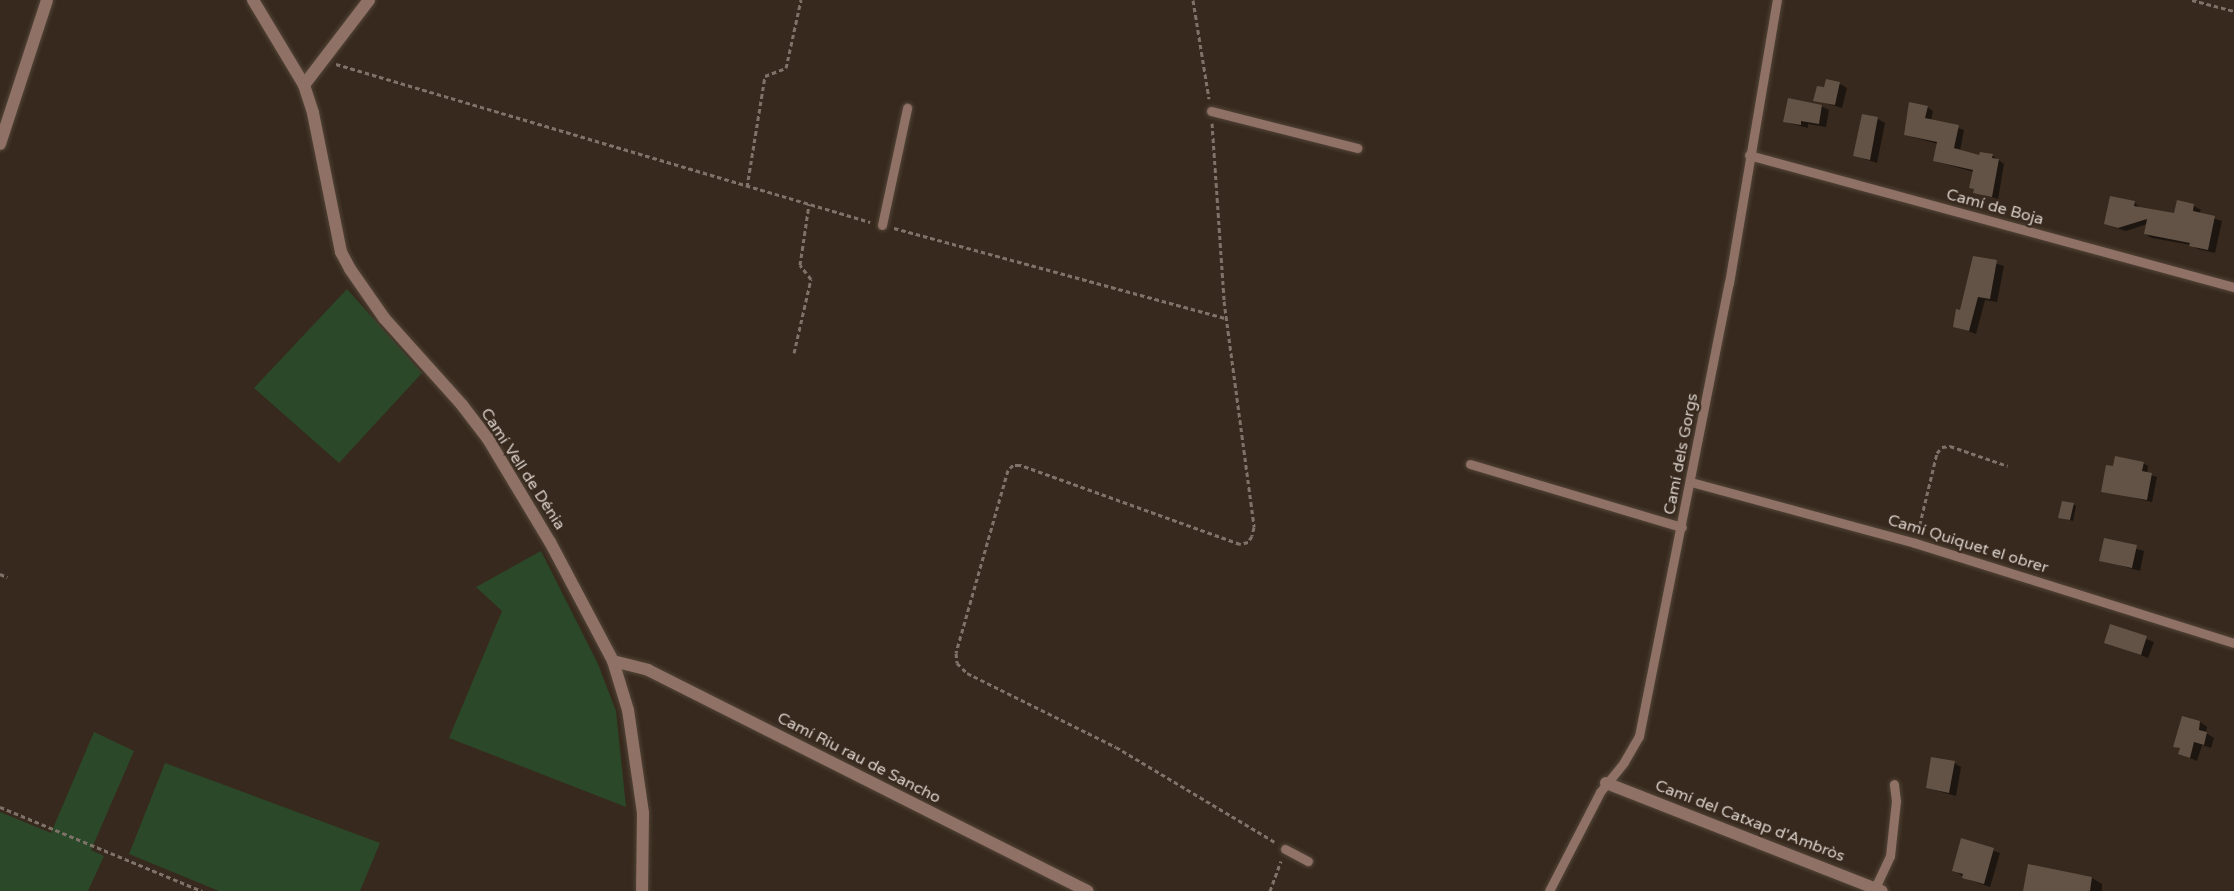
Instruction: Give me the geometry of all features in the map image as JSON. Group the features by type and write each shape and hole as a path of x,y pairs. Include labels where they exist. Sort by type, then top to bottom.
{"street":[{"path":"0,144 47,0"},
{"name":"Camí Vell de Dénia","path":"253,0 304,85 341,252 350,269 384,318 462,405 488,439 550,542 613,661 628,710 643,813 642,891"},
{"path":"304,85 369,0"},
{"name":"Camí Riu rau de Sancho","path":"613,661 648,670 1088,891"},
{"name":"Camí del Catxap d'Ambròs","path":"1606,783 1857,886 1879,890"}],"lane":[{"name":"Camí dels Gorgs","path":"1549,891 1587,814 1606,783 1624,762 1639,735 1729,283 1777,0"},
{"path":"882,225 907,108"},
{"path":"1211,111 1357,148"},
{"name":"Camí de Boja","path":"1749,155 2234,287"},
{"path":"1470,464 1682,527"},
{"name":"Camí Quiquet el obrer","path":"1690,482 1915,543 2234,643"},
{"path":"1879,890 1890,856 1895,814 1894,784"},
{"path":"1285,849 1308,861"}],"path":[{"path":"747,187 765,76 786,68 801,0"},
{"path":"1193,0 1211,111 1226,318 1254,527 1248,542 1240,544 1020,465 1013,465 1008,470 956,653 957,663 967,673 1116,747 1285,849 1269,891"},
{"path":"2192,0 2234,11"},
{"path":"324,60 747,187 1226,318"},
{"path":"794,353 812,279 800,265 809,204"},
{"path":"1915,543 1939,449 1950,446 2008,466"},
{"path":"0,574 7,577"},
{"path":"0,807 202,891"}],"green space":[{"path":"347,289 422,373 339,463 254,388"},
{"path":"541,551 598,664 616,711 626,807 449,738 502,611 476,587"},
{"path":"94,732 134,751 91,850 104,856 88,891 0,891 0,812 51,833"},
{"path":"165,763 380,843 360,891 219,891 129,854"}],"building":[{"path":"1826,79 1840,82 1835,105 1813,101 1817,86 1824,87"},
{"path":"1788,98 1822,105 1819,124 1801,121 1801,125 1783,122"},
{"path":"1909,102 1928,106 1925,118 1959,125 1954,148 1979,155 1980,152 1993,154 1992,158 1999,159 1992,197 1973,193 1974,189 1969,188 1973,170 1933,161 1937,142 1904,135"},
{"path":"1862,114 1878,117 1870,160 1853,156"},
{"path":"2110,196 2135,201 2134,206 2174,213 2177,200 2194,204 2193,211 2215,216 2208,250 2189,246 2190,243 2144,234 2147,219 2118,228 2104,224"},
{"path":"1973,256 1997,260 1990,299 1978,297 1969,331 1953,327 1956,309 1960,310"},
{"path":"2115,456 2144,462 2142,471 2152,473 2147,500 2101,492 2106,465 2113,466"},
{"path":"2062,501 2074,503 2070,520 2058,518"},
{"path":"2104,538 2137,545 2132,568 2099,561"},
{"path":"2110,624 2147,636 2141,655 2104,643"},
{"path":"2182,716 2200,721 2199,730 2207,732 2204,745 2194,742 2190,758 2178,754 2180,748 2173,747"},
{"path":"1931,757 1955,761 1949,793 1926,788"},
{"path":"1961,838 1994,848 1984,884 1962,878 1963,874 1952,871"},
{"path":"2028,864 2092,877 2090,891 2023,891"}]}
